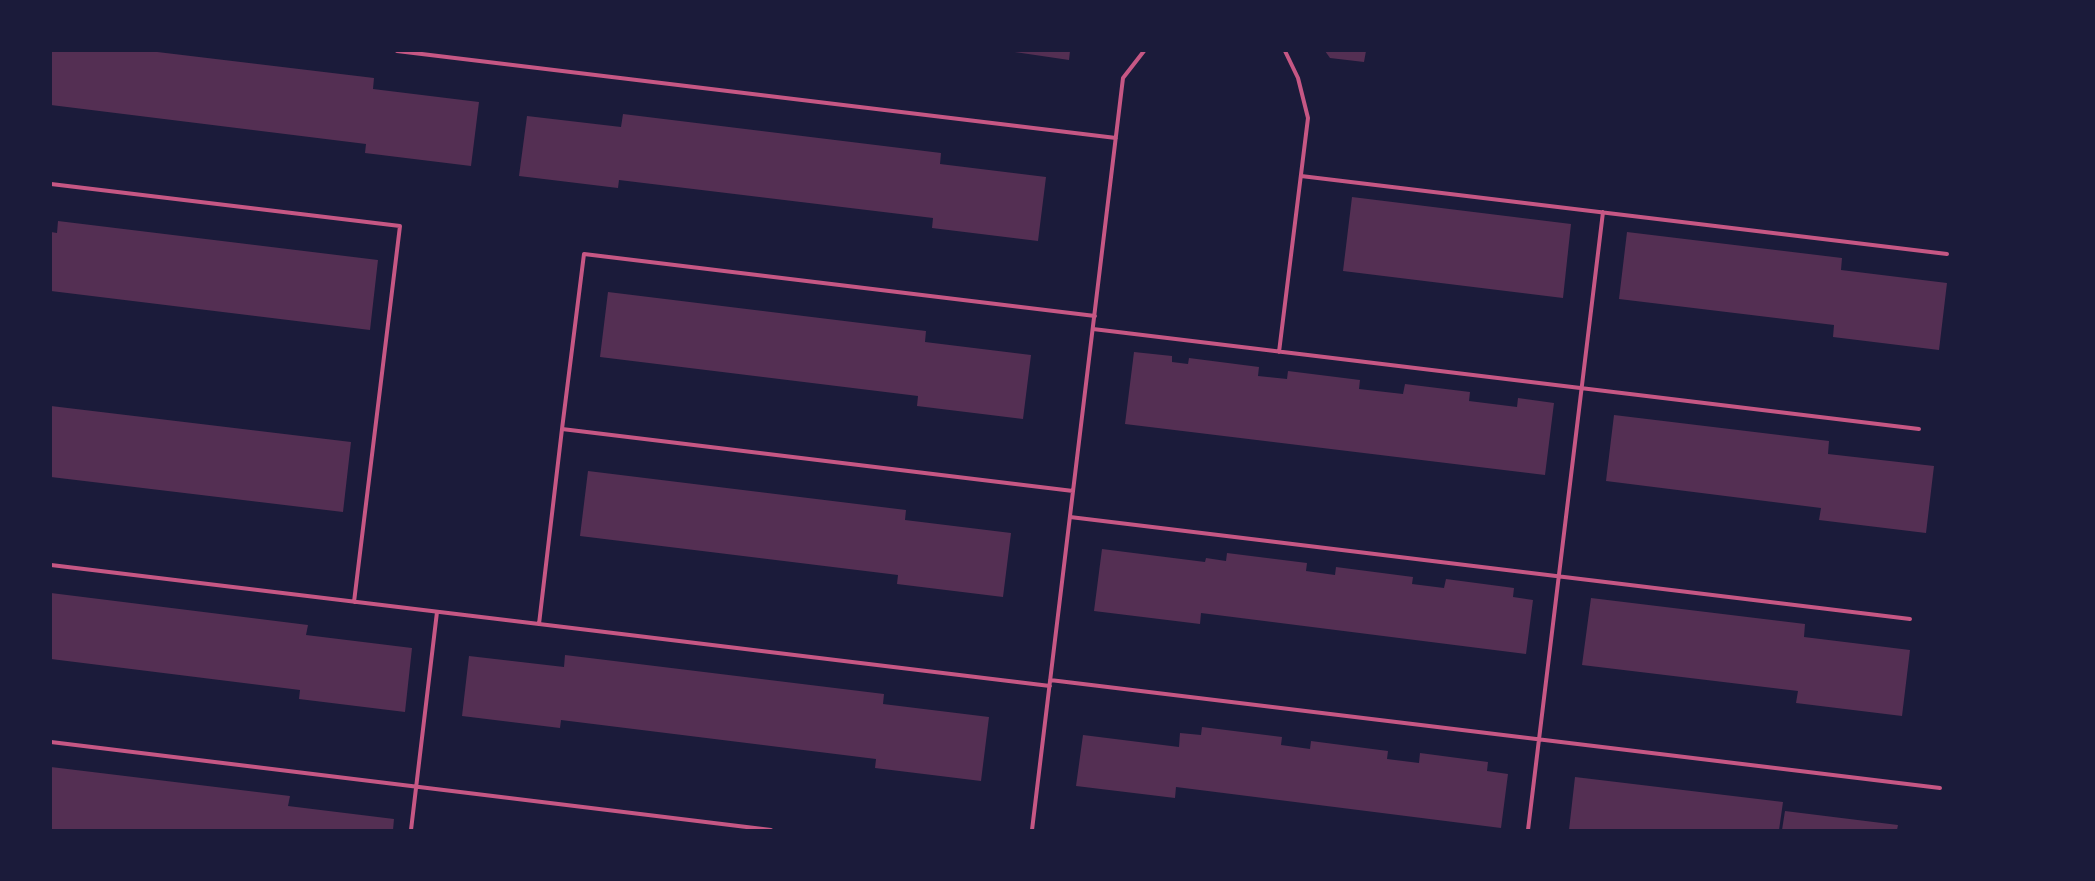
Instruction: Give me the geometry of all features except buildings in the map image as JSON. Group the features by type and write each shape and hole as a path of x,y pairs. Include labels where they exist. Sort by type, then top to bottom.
{"lane":[{"path":"397,51 1116,138"},
{"path":"1032,830 1123,78 1144,51"},
{"path":"1279,352 1308,118 1306,102 1298,78 1285,51"},
{"path":"1301,176 1947,254"},
{"path":"51,184 400,226 354,602"},
{"path":"1528,830 1603,212"},
{"path":"539,624 584,254 1095,316"},
{"path":"1093,330 1919,429"},
{"path":"562,429 1073,491"},
{"path":"1070,517 1910,619"},
{"path":"51,565 1050,686"},
{"path":"411,830 438,612"},
{"path":"1050,680 1940,788"},
{"path":"51,742 771,830"}]}
